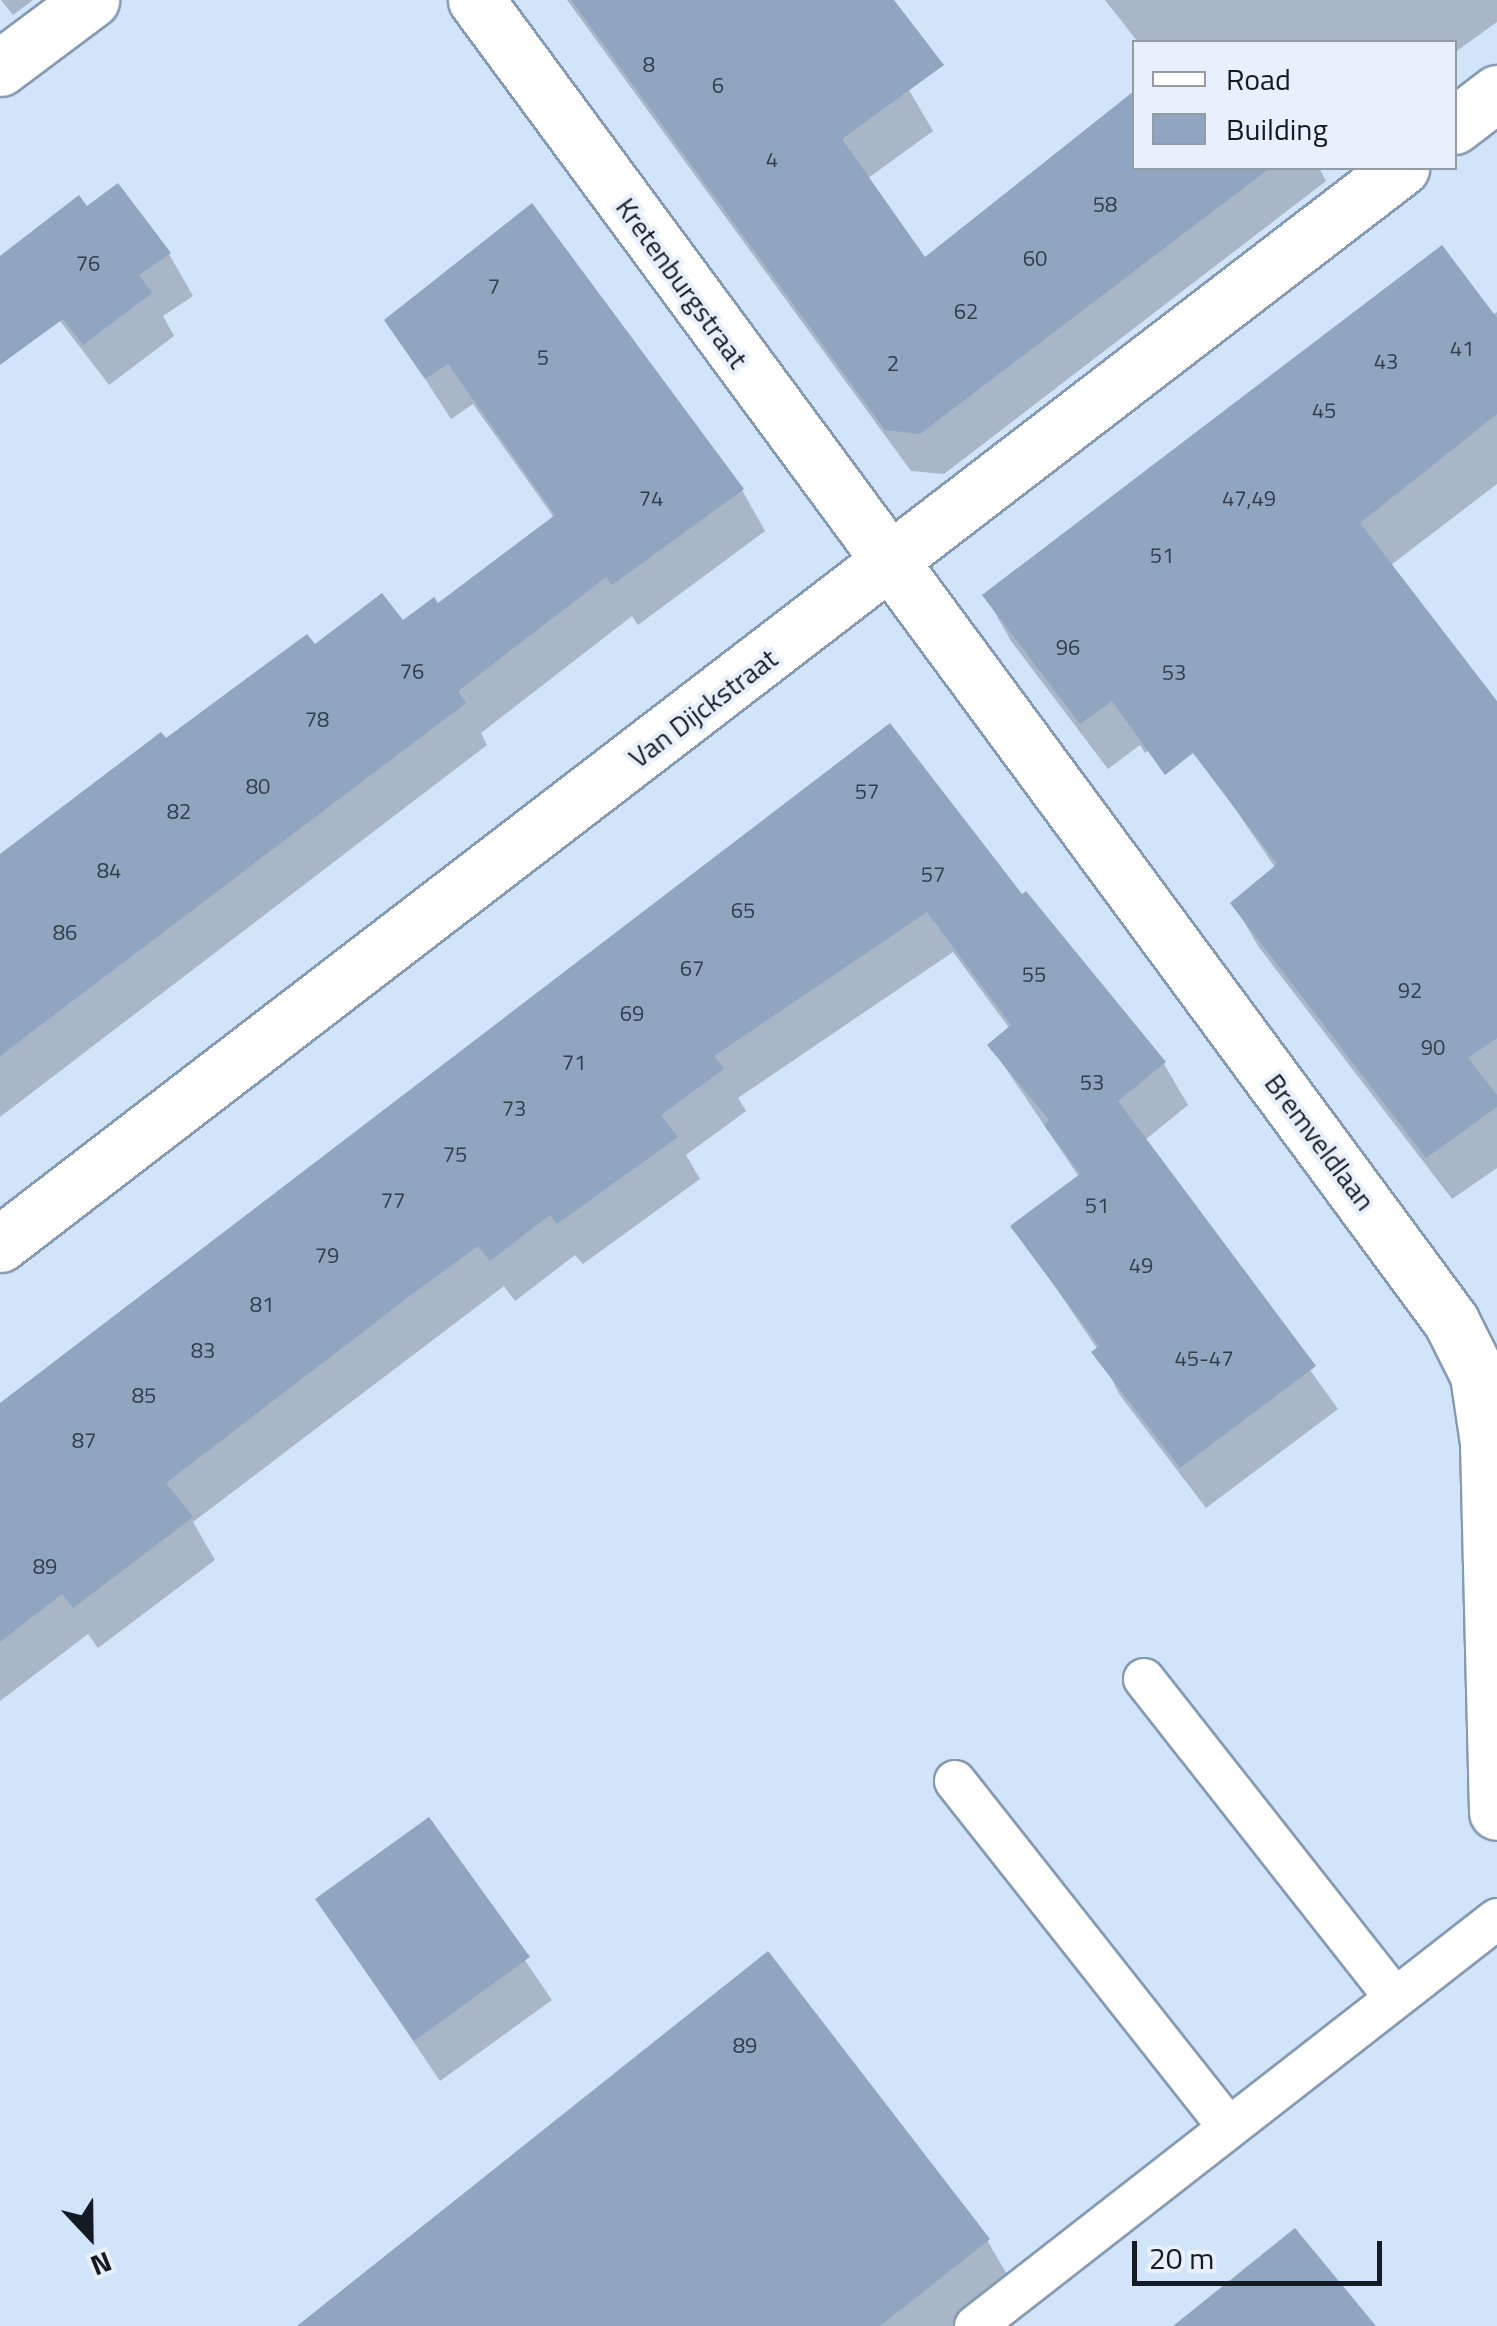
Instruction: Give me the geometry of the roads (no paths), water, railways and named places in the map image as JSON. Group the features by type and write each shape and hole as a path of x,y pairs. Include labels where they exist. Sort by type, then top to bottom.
{"street":[{"path":"0,68 91,0"},
{"name":"Kretenburgstraat","path":"476,0 889,566"},
{"path":"1457,124 1497,93"},
{"name":"Van Dijckstraat","path":"0,1244 889,566 1399,170"},
{"name":"Bremveldlaan","path":"889,566 1411,1264 1469,1357 1488,1443 1497,1812"}],"lane":[{"path":"1144,1679 1393,1995"},
{"path":"955,1781 1228,2126"},
{"path":"975,2326 1393,1995 1497,1918"}]}
